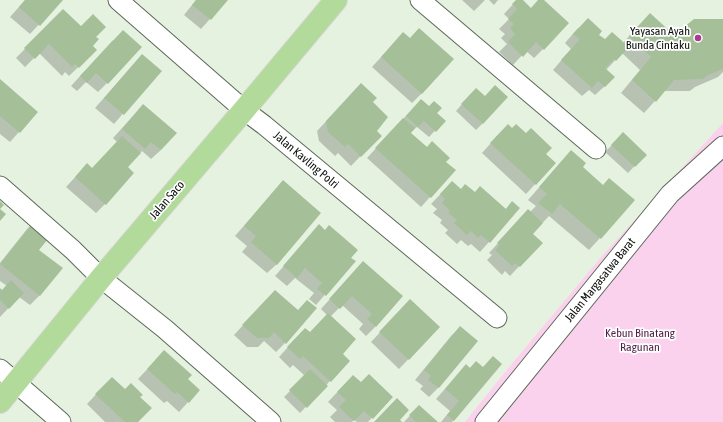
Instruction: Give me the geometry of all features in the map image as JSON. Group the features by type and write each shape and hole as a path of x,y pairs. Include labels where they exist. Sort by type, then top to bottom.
{"main road":[{"name":"Jalan Saco","path":"0,402 7,375 101,278 336,0"}],"street":[{"name":"Jalan Kavling Polri","path":"118,0 244,110 497,318"},
{"path":"420,0 596,149"},
{"name":"Jalan Margasatwa Barat","path":"485,422 670,194 723,146"},
{"path":"0,186 73,250 101,278 165,329 271,422"},
{"path":"7,375 61,422"}],"green space":[{"name":"Kebun Binatang Ragunan","path":"723,123 723,422 465,422 602,256"}],"building":[{"path":"25,0 63,0 40,26 19,7"},
{"path":"196,0 228,0 211,20 192,5"},
{"path":"516,0 523,0 531,8 538,0 544,0 569,23 544,50 536,42 523,57 508,42 515,34 510,28 514,24 508,19 517,9 512,4"},
{"path":"63,9 81,26 93,14 106,27 96,37 99,39 93,46 97,50 79,68 75,64 72,67 49,44 35,59 24,48"},
{"path":"650,13 674,35 694,19 723,19 723,69 708,75 703,79 674,80 656,102 632,80 651,57 629,36"},
{"path":"588,18 602,31 599,35 605,39 612,32 629,47 616,61 614,59 605,68 615,77 605,87 598,81 592,88 561,60 580,39 573,34"},
{"path":"419,28 454,59 422,94 381,57 403,32 410,38"},
{"path":"123,30 142,47 108,84 96,73 87,83 80,76"},
{"path":"142,54 162,71 124,115 104,98"},
{"path":"0,79 38,112 20,133 0,116"},
{"path":"361,83 377,98 373,102 388,117 377,131 382,136 361,157 348,144 345,147 328,132 326,121"},
{"path":"495,85 508,97 483,124 461,104 476,88 485,96"},
{"path":"421,99 429,106 434,101 442,108 437,113 446,121 436,132 424,121 418,127 406,116"},
{"path":"143,104 177,133 161,150 151,142 145,149 122,129"},
{"path":"403,118 415,128 411,133 427,147 432,141 450,158 446,162 456,170 431,198 375,148"},
{"path":"508,124 512,128 516,124 526,133 531,128 552,148 546,154 556,163 536,185 490,143"},
{"path":"623,132 647,155 635,167 611,145"},
{"path":"122,136 141,153 128,167 134,173 106,205 75,177 87,163 92,168"},
{"path":"571,150 586,163 583,167 603,185 609,178 635,200 601,239 560,204 552,214 538,203 547,194 539,187"},
{"path":"283,180 321,213 277,265 251,242 256,236 244,226"},
{"path":"452,181 461,189 465,184 475,192 480,186 506,209 512,201 520,208 490,243 481,235 478,238 471,231 467,235 454,223 457,220 448,213 450,211 442,203 445,199 440,194"},
{"path":"0,201 4,205 0,209"},
{"path":"0,209 6,214 0,221"},
{"path":"528,209 543,223 533,234 543,243 520,267 515,263 512,266 495,250 500,245 497,243"},
{"path":"36,219 53,233 39,250 63,268 40,296 0,264"},
{"path":"319,224 325,230 329,225 358,250 351,258 356,261 326,296 317,289 322,283 305,268 297,278 283,266"},
{"path":"363,261 403,296 376,327 367,319 372,314 352,296 340,309 329,299"},
{"path":"11,280 24,293 9,309 0,300 0,288 2,290"},
{"path":"275,290 298,310 307,300 317,308 286,344 274,332 269,338 257,338 242,325"},
{"path":"410,299 440,327 409,360 379,332"},
{"path":"328,313 356,339 343,354 350,361 331,382 303,356 300,359 287,347 305,328 310,332"},
{"path":"460,326 478,341 439,388 428,380 431,376 424,370"},
{"path":"164,350 192,375 188,379 200,390 189,403 177,392 175,394 147,369"},
{"path":"493,356 502,364 454,421 447,415 459,401 445,389 466,364 470,368 476,361 483,367"},
{"path":"310,369 328,386 307,408 289,390"},
{"path":"369,374 393,397 373,419 364,411 354,421 339,407 346,400 337,392 353,375 361,382"},
{"path":"112,377 125,389 131,383 143,395 140,397 152,408 138,422 125,422 95,394"},
{"path":"397,398 409,410 400,420 402,422 374,422"},
{"path":"419,405 438,422 416,422 409,415"}],"place":[{"name":"Yayasan Ayah Bunda Cintaku","path":"698,38"}]}
